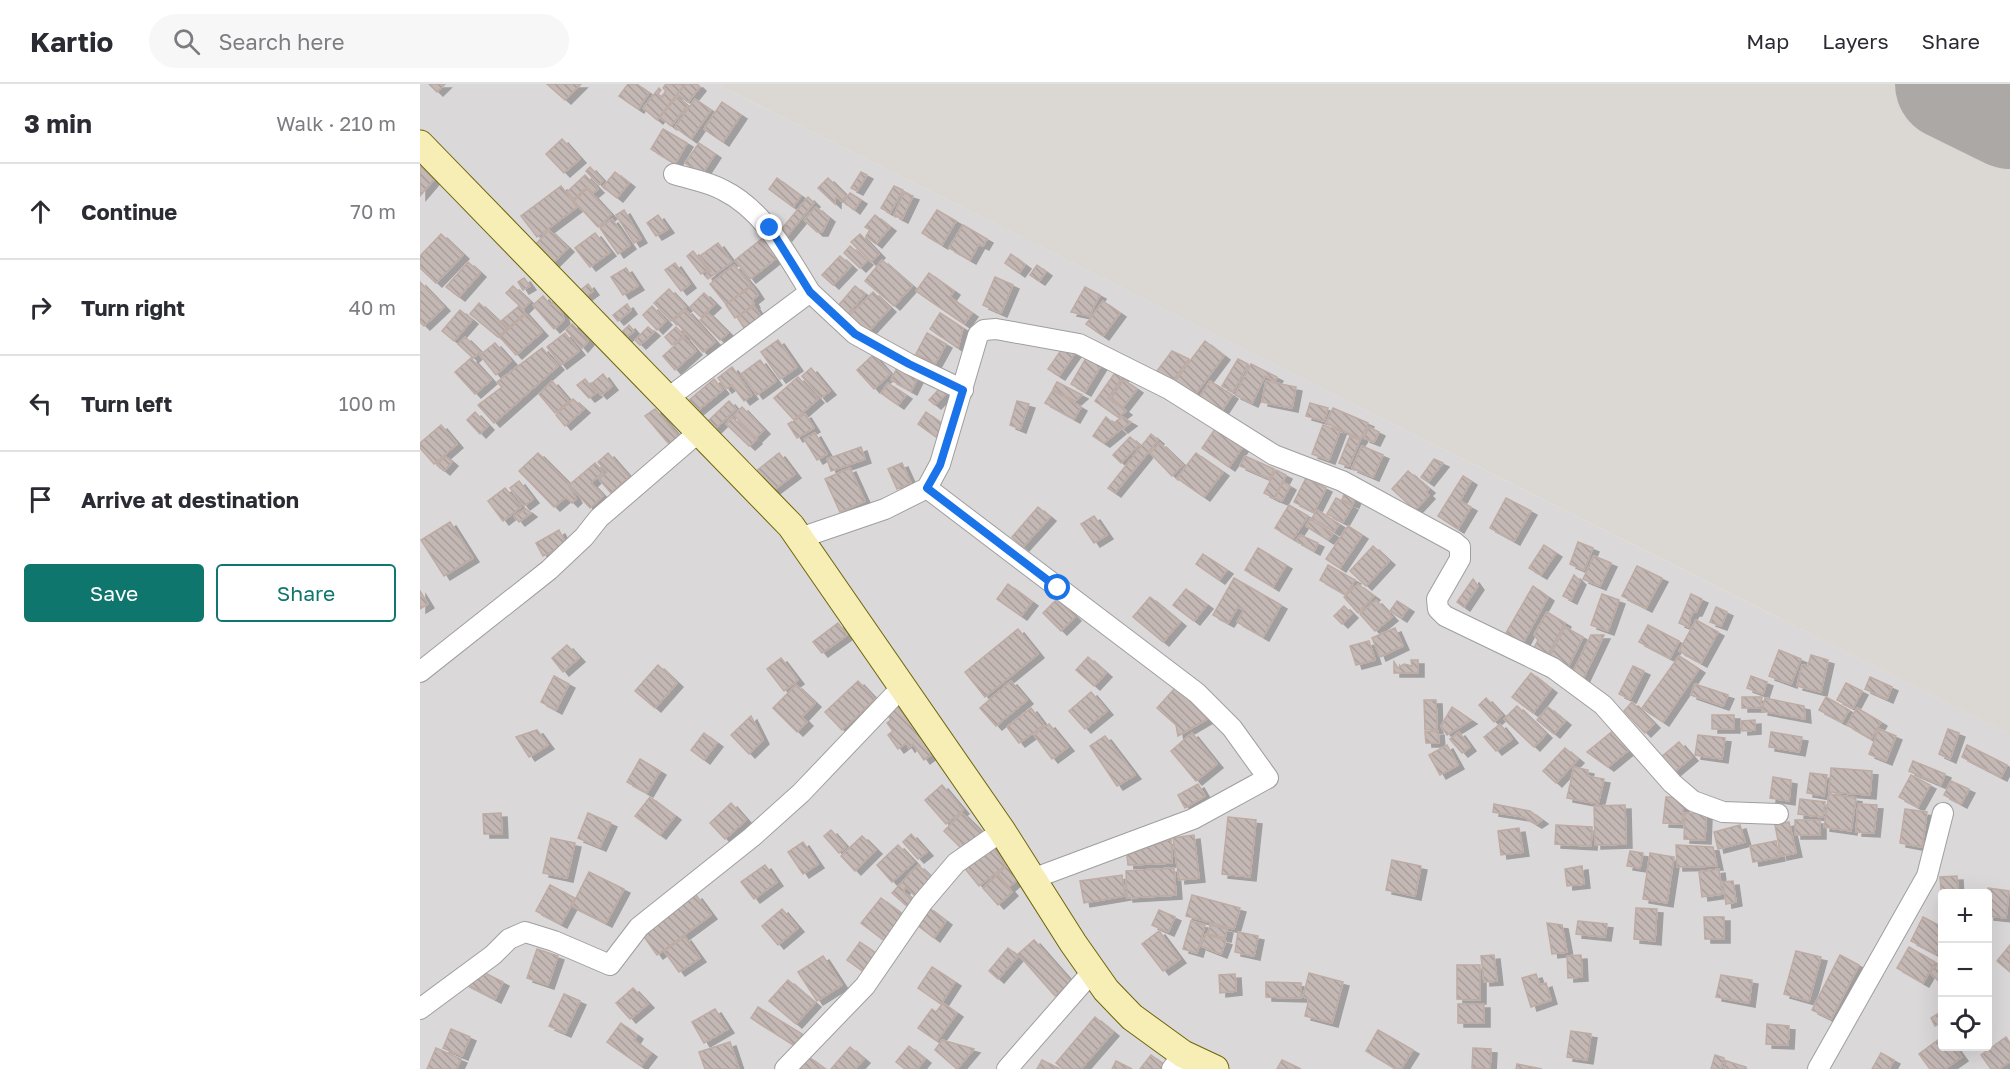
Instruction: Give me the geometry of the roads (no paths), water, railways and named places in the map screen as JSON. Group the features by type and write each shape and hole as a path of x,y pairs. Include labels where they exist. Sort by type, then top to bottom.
{"main road":[{"path":"420,144 791,526 1002,831 1092,972 1132,1017 1178,1061 1215,1069"}],"street":[{"path":"674,174 724,190 749,209 770,228 810,292 855,334 963,390"},
{"path":"668,398 810,292"},
{"path":"800,538 885,509 927,488 940,465 978,335 984,330 996,329 1079,344 1169,389 1274,455 1342,481 1454,542 1460,547 1460,559 1437,599 1438,609 1445,616 1553,668 1603,705 1672,783 1693,801 1723,812 1778,814"},
{"path":"420,672 549,570 584,537 599,518 700,431"},
{"path":"927,488 1197,693 1232,728 1268,777 1193,819 1032,879"},
{"path":"420,1009 492,955 508,939 525,932 554,941 610,965 639,927 752,837 801,794 903,686"},
{"path":"1818,1069 1927,876 1943,813"},
{"path":"785,1069 865,986 922,903 956,863 1002,831"},
{"path":"1007,1069 1092,972"}]}
